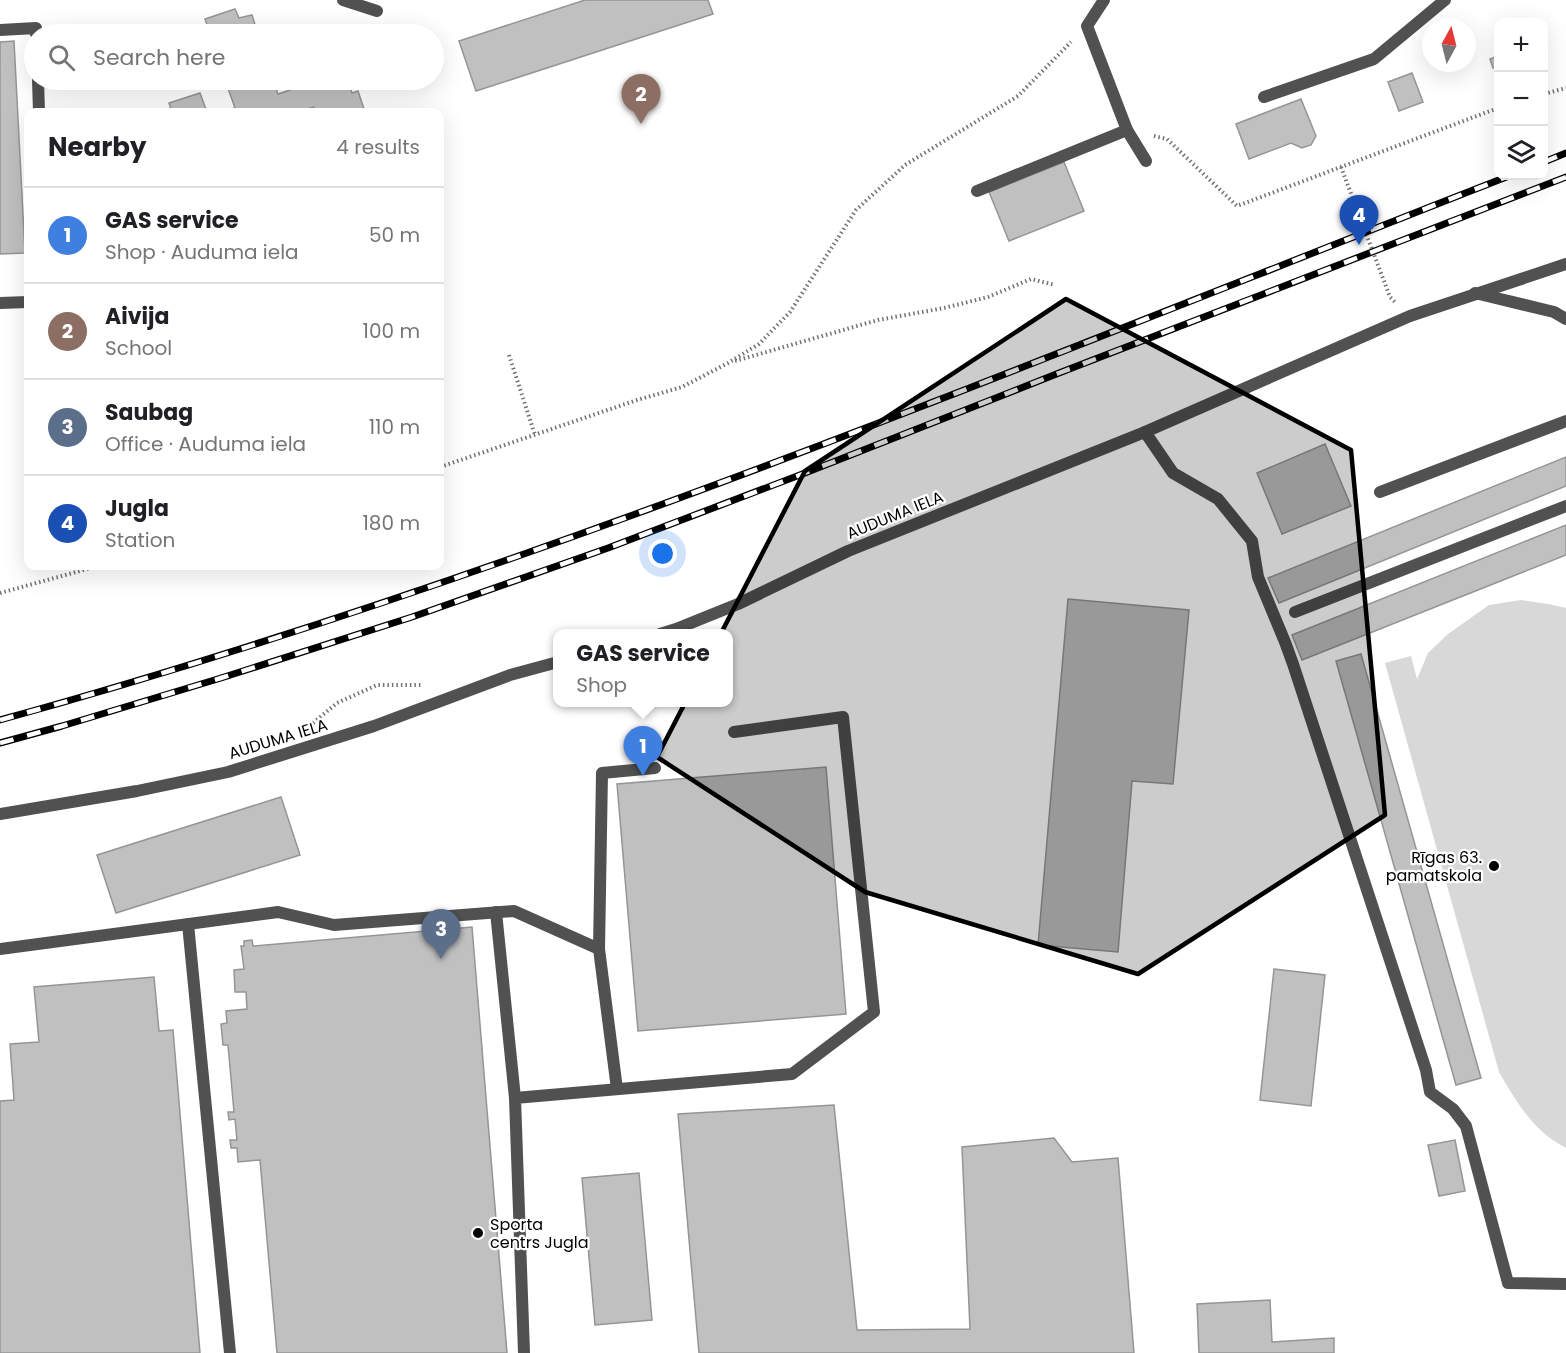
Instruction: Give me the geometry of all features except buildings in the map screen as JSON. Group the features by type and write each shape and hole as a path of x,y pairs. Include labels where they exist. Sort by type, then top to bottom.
{"street":[{"path":"344,0 377,11"},
{"path":"1104,0 1087,26 1127,130 1146,161"},
{"path":"1264,97 1374,58 1445,0"},
{"path":"0,30 24,29"},
{"path":"38,90 39,108"},
{"path":"977,191 1127,130"},
{"name":"AUDUMA IELA","path":"676,629 738,604 848,551 1145,432 1410,316 1566,264"},
{"path":"1475,293 1554,312 1566,319"},
{"path":"0,303 24,302"},
{"path":"1380,492 1566,421"},
{"path":"1145,432 1173,473 1218,500 1252,541 1258,577 1289,653 1426,1070 1430,1092 1453,1109 1466,1126 1508,1283 1566,1284"},
{"path":"1295,612 1566,506"},
{"name":"AUDUMA IELA","path":"0,814 136,791 228,772 374,726 510,675 553,663"},
{"path":"515,1098 792,1074 874,1012 843,717 734,732"},
{"path":"617,1089 599,949 602,773 655,768"},
{"path":"0,949 278,912 334,925 514,911 599,949"},
{"path":"496,912 515,1098 524,1353"},
{"path":"188,924 230,1353"}],"path":[{"path":"444,466 682,387 729,363 759,344 790,312 856,210 905,165 1018,96 1087,26"},
{"path":"1548,93 1566,88"},
{"path":"1127,130 1167,139 1237,206 1494,110"},
{"path":"1341,167 1390,297"},
{"path":"729,363 878,320 944,309 988,297 1031,279 1055,285"},
{"path":"509,355 535,435"},
{"path":"0,593 83,570"}],"highlighted area":[{"path":"1066,299 1351,450 1385,815 1138,974 865,892 657,757 805,471"}],"shaded area":[{"name":"Rīgas 63. pamatskola","path":"1521,600 1566,608 1566,1148 1535,1125 1519,1105 1499,1072 1385,663 1411,656 1417,679 1428,653 1448,634 1489,605"}],"railway":[{"path":"1548,160 1566,153"},
{"path":"0,743 221,678 412,617 608,548 1566,177"},
{"path":"0,720 193,664 573,537 949,396 1499,180"}],"place":[{"name":"Aivija","path":"641,124"},
{"name":"Jugla","path":"1359,245"},
{"name":"GAS service","path":"643,776"},
{"name":"Rīgas 63. pamatskola","path":"1494,866"},
{"name":"Saubag","path":"441,959"},
{"name":"Sporta centrs Jugla","path":"478,1233"}]}
